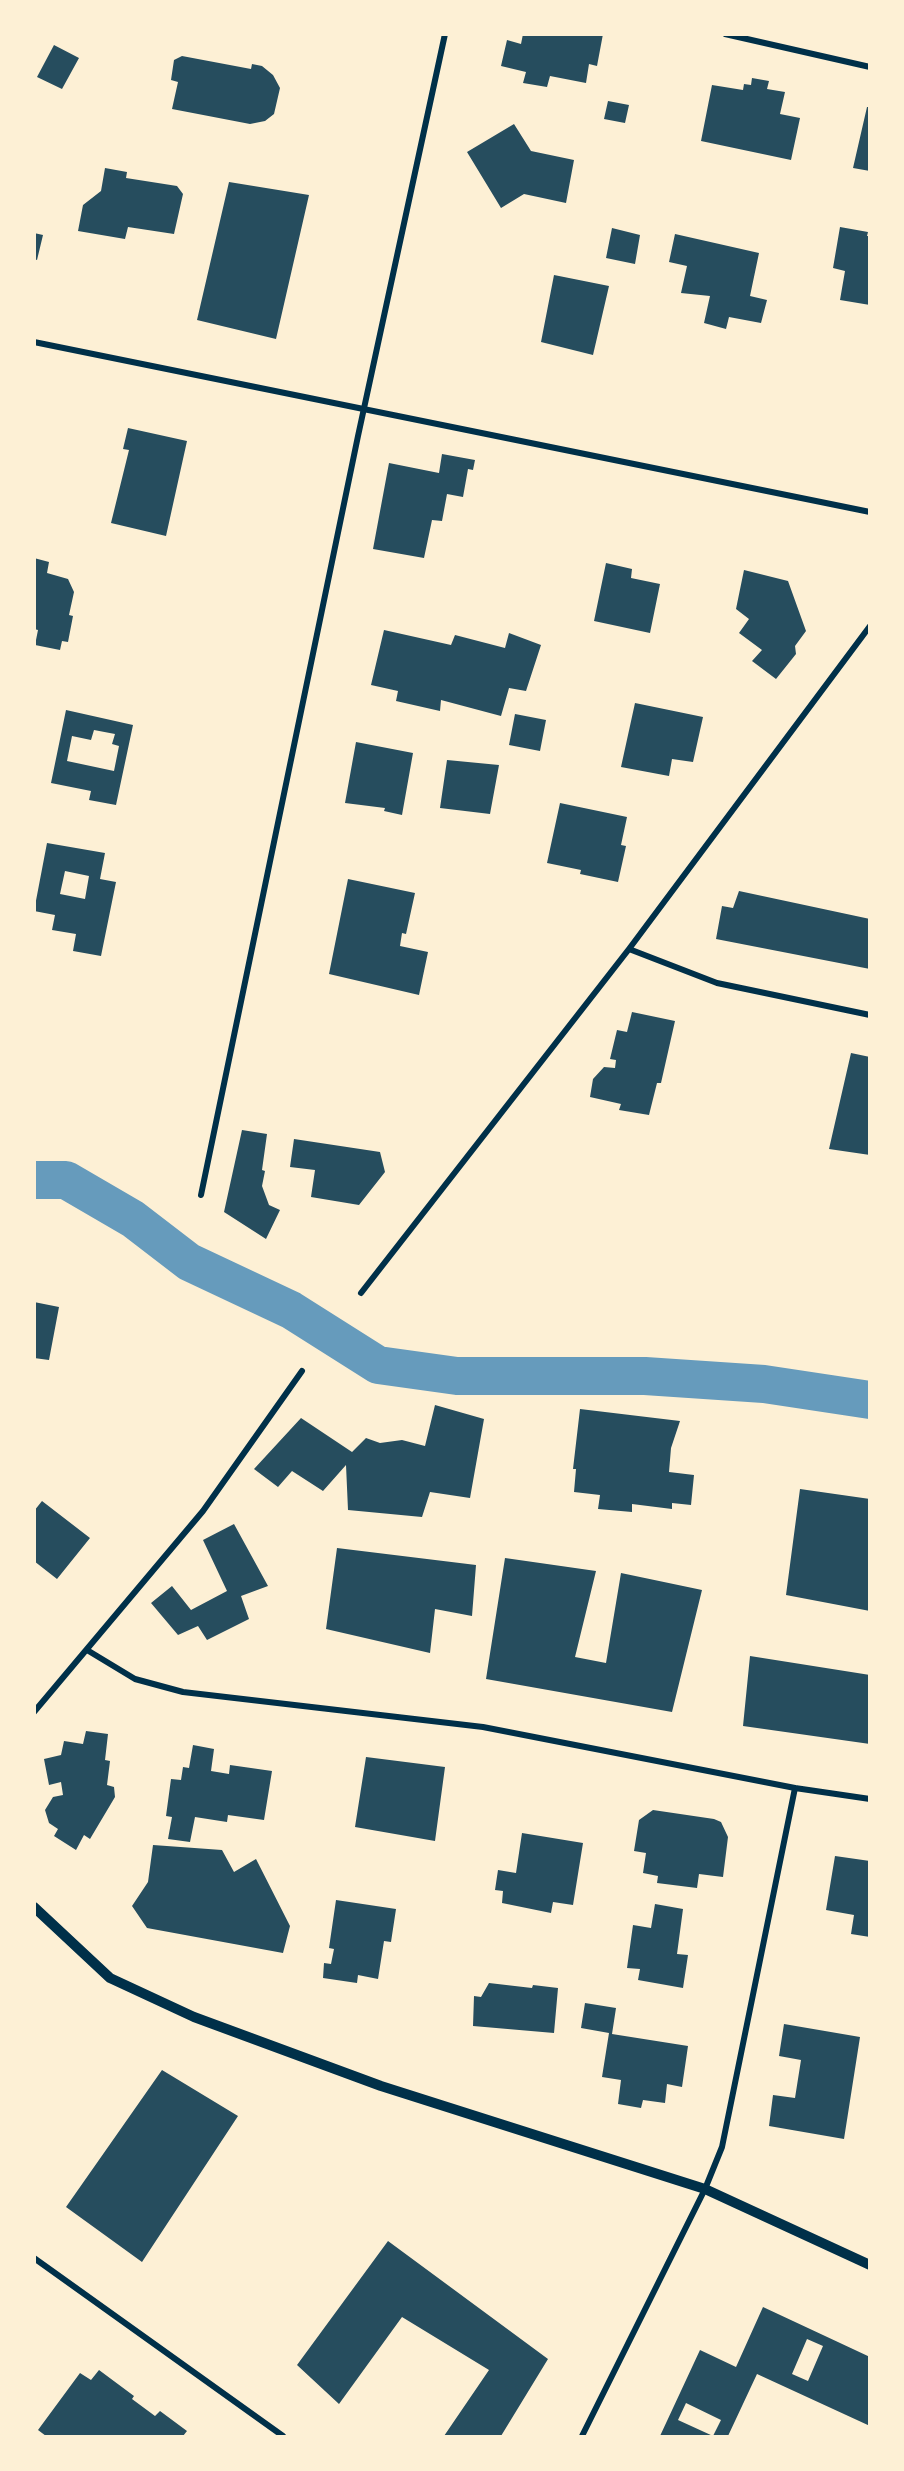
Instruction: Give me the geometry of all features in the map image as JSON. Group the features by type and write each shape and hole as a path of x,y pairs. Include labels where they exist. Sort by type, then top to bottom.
{"street":[{"path":"201,1195 364,410 445,34"},
{"path":"724,34 870,66"},
{"path":"34,342 870,512"},
{"path":"361,1293 629,949 870,626"},
{"path":"629,949 717,983 870,1015"},
{"path":"34,1712 203,1511 302,1371"},
{"path":"87,1650 135,1679 183,1692 483,1727 795,1788 870,1799"},
{"path":"582,2436 705,2188 722,2147 795,1788"},
{"path":"34,1907 111,1978 194,2017 381,2086 705,2188 870,2265"},
{"path":"34,2258 283,2436"}],"building":[{"path":"523,34 603,34 597,66 589,64 586,83 550,76 547,87 523,83 526,72 501,66 507,40 521,44"},
{"path":"54,45 79,58 62,89 37,77"},
{"path":"182,56 251,69 252,64 262,66 273,75 280,88 274,114 265,121 250,124 172,109 178,82 171,80 174,60"},
{"path":"752,78 769,81 767,89 785,92 780,114 800,118 791,160 701,141 712,85 743,90 744,84 751,85"},
{"path":"608,101 629,105 625,123 604,119"},
{"path":"867,107 870,107 870,171 853,168"},
{"path":"514,124 531,151 574,160 566,203 524,194 501,208 467,152"},
{"path":"105,168 127,172 126,178 177,186 183,194 174,234 128,227 125,239 78,231 83,205 101,191"},
{"path":"229,182 309,195 276,339 197,320"},
{"path":"840,227 868,232 867,236 870,236 870,305 840,300 845,271 833,268"},
{"path":"612,228 640,235 635,264 606,258"},
{"path":"34,233 43,235 37,260 34,259"},
{"path":"675,234 759,253 750,296 767,300 761,323 729,317 726,329 704,323 710,296 681,293 687,266 669,262"},
{"path":"554,275 609,286 593,355 541,342"},
{"path":"128,428 187,441 166,536 111,523 129,450 123,449"},
{"path":"442,454 475,460 473,470 468,469 463,497 447,494 442,521 432,520 424,558 373,549 389,463 439,473"},
{"path":"34,558 49,562 47,573 68,579 74,592 69,615 73,616 68,642 62,641 60,650 35,645 38,630 34,629"},
{"path":"606,563 632,569 631,578 660,584 650,633 594,621"},
{"path":"744,570 788,581 806,631 795,646 796,654 776,679 752,661 762,650 739,633 749,619 736,609"},
{"path":"384,630 451,645 455,635 505,648 509,633 541,645 526,691 509,688 501,716 441,700 440,711 396,701 398,691 371,685"},
{"path":"635,703 703,717 693,762 672,759 669,776 621,767"},
{"path":"66,710 133,725 116,805 89,800 91,791 51,783","holes":["94,730 115,734 112,744 119,746 114,771 67,761 72,736 91,740"]},
{"path":"515,714 546,720 540,751 509,745"},
{"path":"356,742 413,753 402,815 384,811 385,808 345,803"},
{"path":"447,760 499,765 490,814 440,808"},
{"path":"560,803 627,817 621,845 626,846 618,882 580,874 581,870 547,863"},
{"path":"47,843 105,853 100,879 116,882 101,956 73,951 76,934 52,930 55,915 34,911","holes":["65,871 89,876 85,899 60,894"]},
{"path":"348,879 415,893 406,934 402,933 400,946 428,952 419,995 329,974"},
{"path":"739,891 870,919 870,969 716,939 722,906 733,908"},
{"path":"632,1012 675,1021 661,1083 657,1083 649,1115 619,1110 621,1104 590,1097 593,1079 604,1067 615,1068 616,1060 610,1059 617,1030 627,1032"},
{"path":"851,1053 870,1057 870,1155 829,1149"},
{"path":"242,1130 267,1134 262,1186 269,1205 280,1210 266,1239 224,1212"},
{"path":"294,1139 380,1152 385,1172 359,1205 311,1197 315,1170 290,1167"},
{"path":"34,1302 59,1307 49,1360 34,1358"},
{"path":"435,1405 484,1419 470,1498 430,1492 422,1517 348,1510 346,1465 323,1491 292,1471 278,1487 254,1469 301,1418 352,1452 366,1438 380,1443 402,1440 425,1446"},
{"path":"580,1409 680,1421 671,1448 669,1472 694,1475 691,1505 672,1503 672,1509 632,1504 632,1512 598,1509 600,1495 574,1492 576,1469 573,1469"},
{"path":"800,1489 870,1499 870,1611 786,1595"},
{"path":"42,1501 90,1538 57,1579 34,1561 34,1511"},
{"path":"234,1524 268,1586 241,1596 249,1619 207,1640 198,1626 178,1635 151,1603 172,1586 191,1610 227,1591 203,1540"},
{"path":"337,1548 476,1565 472,1616 435,1609 430,1653 326,1629"},
{"path":"505,1558 596,1571 575,1657 606,1663 621,1573 702,1590 672,1712 486,1679"},
{"path":"750,1656 870,1675 870,1744 743,1726"},
{"path":"86,1731 108,1734 105,1760 110,1761 107,1785 114,1787 115,1797 90,1839 84,1835 76,1850 54,1836 58,1829 49,1823 45,1810 53,1797 63,1795 61,1782 49,1785 44,1759 61,1755 64,1741 83,1744"},
{"path":"193,1745 214,1749 211,1771 229,1774 230,1765 272,1771 264,1820 228,1815 227,1822 195,1817 190,1842 168,1839 172,1817 166,1816 171,1779 181,1780 183,1767 189,1768"},
{"path":"366,1757 445,1767 435,1841 355,1827"},
{"path":"653,1810 721,1822 728,1837 723,1877 699,1874 697,1888 657,1883 658,1876 643,1873 646,1853 634,1851 639,1820"},
{"path":"522,1833 583,1843 573,1905 553,1902 551,1913 502,1903 503,1891 495,1890 498,1870 516,1873"},
{"path":"153,1845 222,1850 234,1872 256,1859 290,1926 283,1953 147,1928 132,1906 148,1882"},
{"path":"835,1856 870,1861 870,1937 851,1934 854,1915 826,1910"},
{"path":"336,1900 396,1909 391,1942 384,1941 378,1979 358,1975 357,1983 323,1978 324,1963 331,1964 334,1949 329,1948"},
{"path":"655,1904 683,1909 677,1954 688,1955 683,1988 638,1980 640,1969 627,1968 633,1925 651,1928"},
{"path":"489,1983 532,1988 533,1985 558,1988 554,2033 473,2026 474,1996 481,1997"},
{"path":"585,2003 616,2008 612,2034 688,2046 682,2087 667,2084 665,2103 643,2100 641,2108 618,2104 621,2080 602,2077 609,2033 581,2028"},
{"path":"784,2024 860,2037 844,2139 769,2126 773,2095 795,2098 801,2060 779,2056"},
{"path":"162,2070 238,2116 142,2262 66,2207"},
{"path":"388,2241 548,2359 501,2436 444,2436 489,2370 402,2317 339,2404 297,2365"},
{"path":"763,2307 870,2357 870,2426 757,2374 728,2436 713,2436 660,2436 700,2350 736,2367","holes":["807,2339 823,2346 808,2381 792,2374","686,2403 721,2420 713,2436 678,2420"]},
{"path":"99,2370 134,2396 132,2399 155,2416 160,2411 187,2431 183,2436 46,2436 38,2430 80,2373 91,2380"}],"waterway":[{"path":"34,1180 66,1180 133,1219 189,1262 291,1310 378,1365 457,1376 645,1376 764,1384 870,1400"}]}
